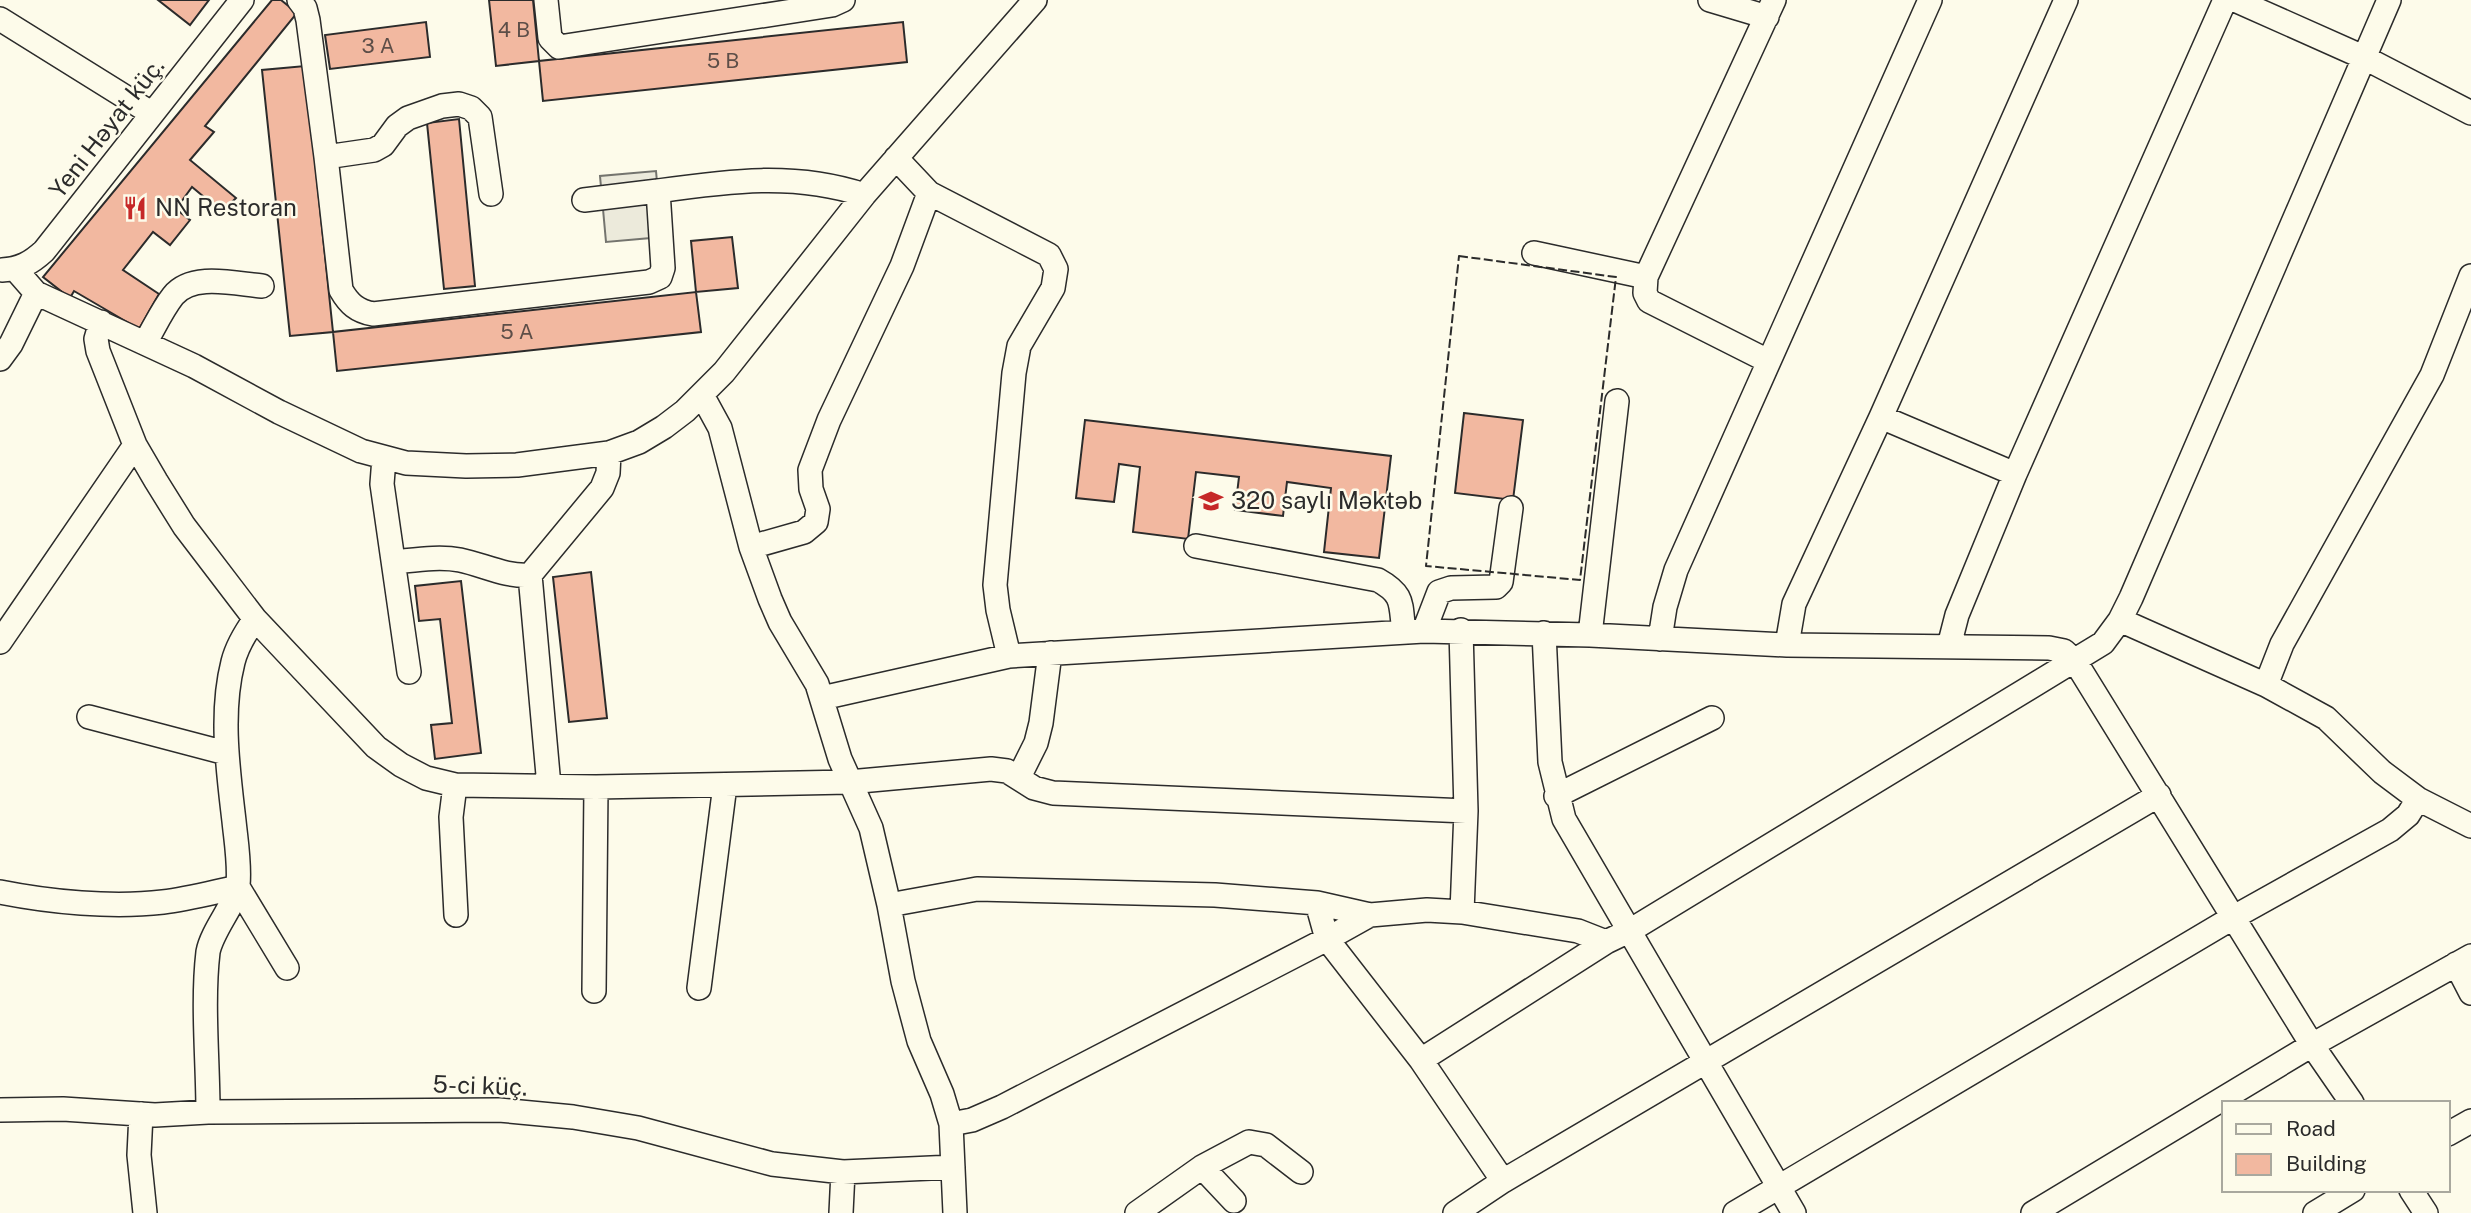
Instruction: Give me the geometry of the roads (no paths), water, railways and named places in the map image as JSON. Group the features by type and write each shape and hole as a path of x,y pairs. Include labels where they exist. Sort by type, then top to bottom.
{"street":[{"name":"Yeni Həyat küç.","path":"7,270 31,262 44,251 242,0"},
{"path":"299,0 308,19 327,157 341,290 348,304 373,314 649,282 660,277 663,268 658,191"},
{"path":"546,0 550,38 559,47 818,8 843,0"},
{"path":"7,270 36,293 194,366 279,412 361,451 384,458 432,466 466,466 528,464 609,453 639,442 664,427 702,395 759,329 864,195 1035,0"},
{"path":"1710,0 1770,8 1646,277 1644,293 1649,302 1768,361"},
{"path":"1660,639 1665,607 1676,570 1930,0"},
{"path":"1787,645 1794,604 1881,417 2066,0"},
{"path":"1949,646 1957,615 2015,474 2225,0"},
{"path":"2235,0 2363,57 2471,113"},
{"path":"1421,1060 1606,942 1631,930 2103,643 2120,620 2389,0"},
{"path":"0,19 151,113"},
{"path":"327,157 374,150 383,145 397,126 408,118 442,106 459,104 471,108 480,117 491,194"},
{"path":"896,158 929,193 1049,254 1056,269 1053,288 1019,345 1014,373 995,585 1009,656"},
{"path":"584,200 719,183 778,181 816,182 864,195"},
{"path":"751,547 804,532 816,522 818,509 811,489 810,470 829,420 902,266 929,193"},
{"path":"1534,253 1646,277"},
{"path":"2266,685 2282,644 2432,375 2471,276"},
{"path":"145,343 174,295 186,286 200,282 262,286"},
{"path":"0,359 36,293"},
{"path":"101,322 96,339 99,351 135,445 184,526 280,649 376,747 401,765 426,778 455,785 596,788 849,782 991,769 1007,771 1034,788 1053,793 1465,811"},
{"path":"702,395 720,428 751,547 780,622 817,684 830,732 849,782 871,828 903,981 919,1041 942,1094 951,1124 955,1213"},
{"path":"1590,635 1617,401"},
{"path":"1881,417 2015,474"},
{"path":"0,642 135,445"},
{"path":"549,786 530,575 602,488 608,473 609,453"},
{"path":"384,458 382,484 409,672"},
{"path":"1414,631 1438,592 1451,588 1496,587 1501,582 1511,508"},
{"path":"1196,546 1378,580 1392,587 1399,595 1414,631"},
{"path":"394,562 442,558 460,560 518,576 530,575"},
{"path":"255,620 241,639 233,661 226,753 239,887 287,968"},
{"path":"2120,620 2266,685 2326,718 2382,772 2418,799 2471,826"},
{"path":"1461,630 1465,811 1462,912"},
{"path":"822,698 1009,656 1414,631 1544,633 1787,645 2049,648 2064,651 2076,661 2312,1045 2351,1101"},
{"path":"1544,633 1550,762 1556,796 1564,819 1794,1213"},
{"path":"1019,777 1036,743 1041,723 1050,653"},
{"path":"89,717 226,753"},
{"path":"1556,796 1712,718"},
{"path":"455,785 451,817 456,915"},
{"path":"699,988 725,785"},
{"path":"594,991 596,788"},
{"path":"1455,1213 1503,1181 2159,794"},
{"path":"1735,1213 2234,917 2390,830 2408,815 2418,799"},
{"path":"0,892 34,899 139,903 163,902 239,887"},
{"path":"208,1112 206,987 209,950 220,921 239,887"},
{"path":"889,905 977,889 1215,895 1317,903 1370,915 1427,911 1462,912 1578,931 1606,942"},
{"path":"1317,903 1327,939 1421,1060 1503,1181"},
{"path":"951,1124 972,1120 1002,1107 1370,915"},
{"path":"2033,1213 2312,1045 2463,960 2471,993"},
{"name":"5-ci küç.","path":"0,1110 63,1109 141,1114 499,1110 638,1128 772,1164 843,1172 953,1167"},
{"path":"141,1114 139,1155 145,1213"},
{"path":"2450,1133 2471,1121"},
{"path":"1136,1213 1202,1167 1249,1142 1266,1145 1301,1172"},
{"path":"1202,1167 1234,1202"},
{"path":"841,1213 843,1172"},
{"path":"2315,1213 2350,1192"},
{"path":"2412,1192 2426,1213"}],"place":[{"name":"NN Restoran","path":"135,208"},
{"name":"320 saylı Məktəb","path":"1211,501"}]}
